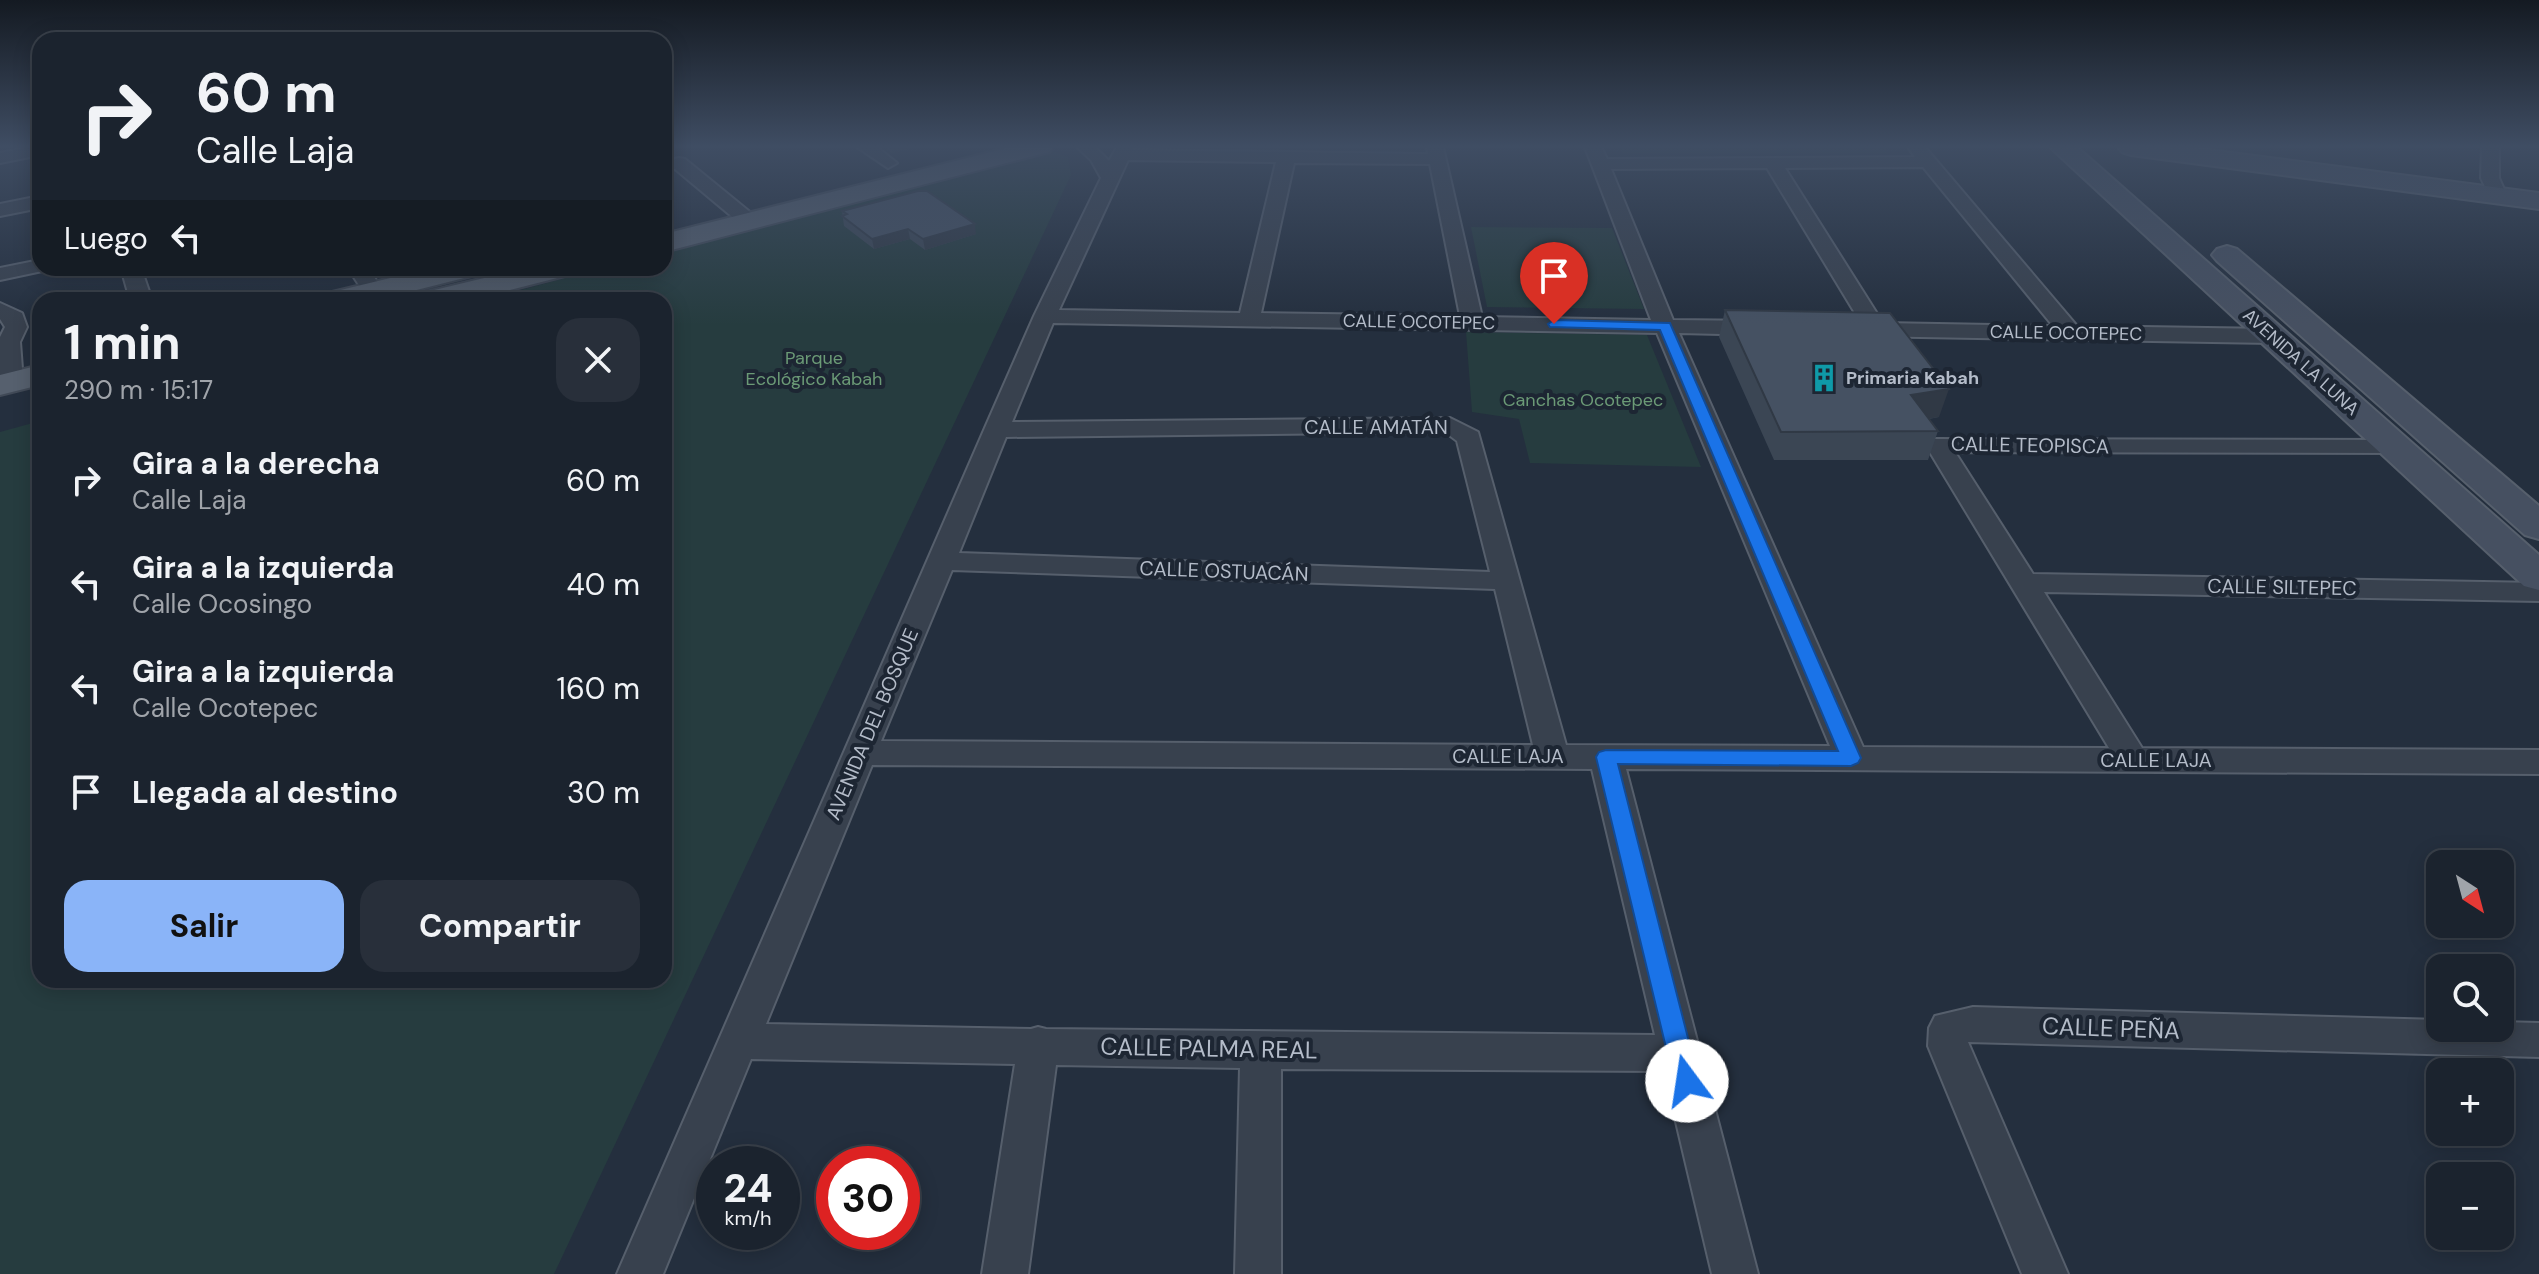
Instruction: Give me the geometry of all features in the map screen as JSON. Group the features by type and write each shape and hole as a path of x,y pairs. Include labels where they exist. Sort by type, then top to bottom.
{"main road":[{"path":"672,217 712,206"},
{"path":"672,241 806,206"},
{"name":"AVENIDA LA LUNA","path":"2128,206 2539,577"},
{"name":"AVENIDA LA LUNA","path":"2171,206 2539,527"},
{"path":"365,280 399,276"},
{"path":"465,292 530,276"}],"street":[{"path":"734,206 749,221"},
{"name":"AVENIDA DEL BOSQUE","path":"640,1274 996,430 1095,206"},
{"path":"1249,320 1275,206"},
{"path":"1447,206 1472,323"},
{"path":"1617,206 1851,758"},
{"path":"1800,206 1877,330"},
{"path":"1965,206 2071,333"},
{"path":"0,274 32,268"},
{"path":"0,309 14,318 16,327 9,342 18,389"},
{"name":"CALLE OCOTEPEC","path":"1045,316 1781,328"},
{"name":"CALLE OCOTEPEC","path":"1845,329 2272,336"},
{"name":"CALLE AMATÁN","path":"996,430 1450,425 1469,437 1553,757"},
{"name":"CALLE TEOPISCA","path":"2133,760 1938,444 2396,448"},
{"name":"CALLE OSTUACÁN","path":"941,561 1507,581"},
{"name":"CALLE SILTEPEC","path":"2025,583 2539,592"},
{"name":"CALLE LAJA","path":"860,753 2539,762"},
{"path":"1606,757 1735,1274"},
{"name":"CALLE PEÑA","path":"2045,1274 1948,1046 1949,1028 1973,1024 2539,1040"},
{"name":"CALLE PALMA REAL","path":"738,1041 1038,1044 1261,1051 1680,1053"},
{"path":"1005,1274 1038,1044"},
{"path":"1258,1274 1261,1051"}],"green space":[{"name":"Parque Ecológico Kabah","path":"831,206 1056,206 554,1274 0,1274 0,432 32,423 32,988 672,988 672,292 514,292 572,276 672,276 672,249"},
{"path":"1471,227 1612,228 1644,309 1487,307"},
{"name":"Canchas Ocotepec","path":"1466,332 1647,335 1701,467 1530,463 1519,419 1472,412"}],"building":[{"path":"859,206 949,206 975,224 923,239 908,229 872,239 842,216 847,214 842,211"},
{"name":"Primaria Kabah","path":"1725,310 1890,313 1949,389 1911,395 1938,431 1781,432"}],"place":[{"name":"Primaria Kabah","path":"1824,378"}],"route":[{"path":"1554,324 1665,326 1851,758 1606,757 1687,1081"}]}
